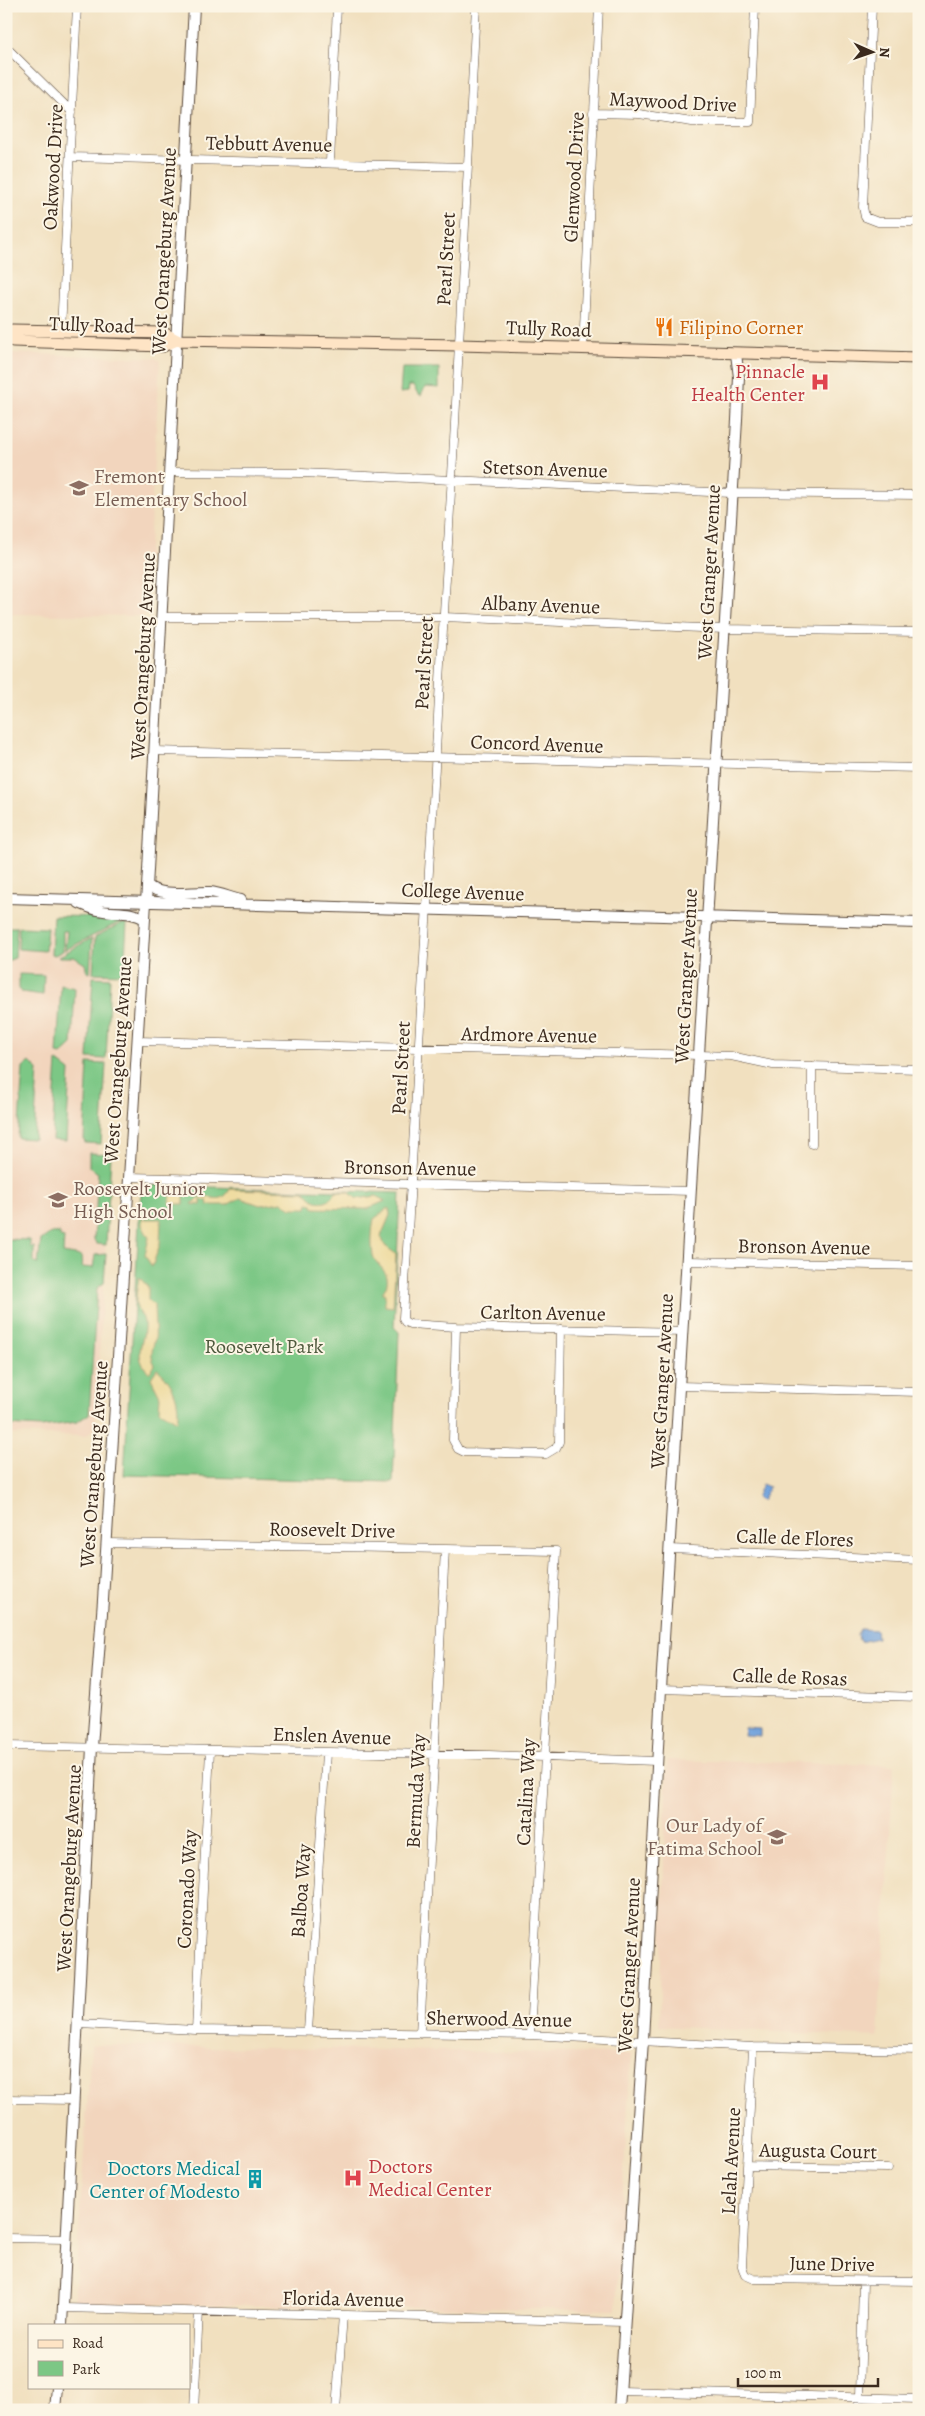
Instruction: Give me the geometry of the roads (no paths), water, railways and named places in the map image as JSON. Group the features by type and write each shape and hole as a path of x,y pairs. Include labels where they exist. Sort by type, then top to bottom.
{"main road":[{"name":"Tully Road","path":"177,340 164,333 12,330 6,335 12,341 163,346 177,340 459,345 919,358"}],"street":[{"name":"Oakwood Drive","path":"61,330 77,6"},
{"name":"West Orangeburg Avenue","path":"62,2324 92,1748 107,1543 171,472 194,6"},
{"path":"330,162 338,6"},
{"name":"Pearl Street","path":"405,1322 403,1316 410,1185 459,345 476,6"},
{"name":"Glenwood Drive","path":"583,349 599,6"},
{"name":"Maywood Drive","path":"593,114 639,114 692,122 750,122 755,6"},
{"path":"872,6 863,207 865,217 878,222 919,222"},
{"path":"6,47 72,112"},
{"name":"Tebbutt Avenue","path":"70,157 330,162 467,167"},
{"name":"West Granger Avenue","path":"619,2410 623,2322 643,2040 660,1689 688,1261 731,493 740,377 736,354"},
{"name":"Stetson Avenue","path":"171,472 302,474 731,493 919,495"},
{"name":"Albany Avenue","path":"162,617 443,617 724,629 919,632"},
{"name":"Concord Avenue","path":"154,752 715,766 919,768"},
{"path":"147,885 164,892 212,892 253,904"},
{"name":"College Avenue","path":"6,898 919,923"},
{"path":"72,900 97,910 137,914 145,919"},
{"name":"Ardmore Avenue","path":"137,1041 731,1056 773,1065 919,1069"},
{"path":"812,1066 812,1144"},
{"name":"Bronson Avenue","path":"129,1176 691,1191"},
{"name":"Bronson Avenue","path":"688,1261 919,1266"},
{"name":"Carlton Avenue","path":"405,1322 412,1325 456,1327 682,1332"},
{"path":"456,1327 453,1440 455,1444 464,1452 546,1454 556,1448 559,1442 561,1329"},
{"path":"680,1386 919,1392"},
{"name":"Roosevelt Drive","path":"107,1543 556,1551"},
{"name":"Bermuda Way","path":"420,2034 445,1549"},
{"name":"Calle de Flores","path":"670,1549 919,1560"},
{"name":"Catalina Way","path":"530,2034 556,1551"},
{"name":"Calle de Rosas","path":"660,1689 919,1697"},
{"name":"Enslen Avenue","path":"6,1746 544,1756 656,1761"},
{"name":"Coronado Way","path":"196,2030 210,1750"},
{"name":"Balboa Way","path":"308,2032 326,1753"},
{"name":"Sherwood Avenue","path":"79,2024 196,2030 530,2034 752,2047 919,2050"},
{"name":"Lelah Avenue","path":"745,2275 742,2266 752,2047"},
{"path":"6,2098 73,2100"},
{"name":"Augusta Court","path":"747,2166 888,2168"},
{"path":"6,2238 65,2239"},
{"name":"June Drive","path":"745,2275 754,2279 919,2281"},
{"path":"857,2410 860,2397 863,2281"},
{"name":"Florida Avenue","path":"63,2308 623,2322"},
{"path":"194,2410 199,2311"},
{"path":"336,2410 344,2315"},
{"path":"56,2410 57,2388"},
{"path":"621,2391 919,2398"}],"water":[{"path":"762,1484 769,1487 762,1501 756,1498"},
{"path":"860,1629 876,1630 877,1638 860,1642 857,1635"},
{"path":"745,1728 760,1729 760,1736 744,1735"}],"place":[{"name":"Filipino Corner","path":"664,327"},
{"name":"Pinnacle Health Center","path":"820,382"},
{"name":"Fremont Elementary School","path":"79,488"},
{"name":"Roosevelt Junior High School","path":"58,1200"},
{"name":"Our Lady of Fatima School","path":"777,1837"},
{"name":"Doctors Medical Center","path":"353,2178"},
{"name":"Doctors Medical Center of Modesto","path":"255,2179"}],"park label":[{"name":"Roosevelt Park","path":"264,1346"}]}
